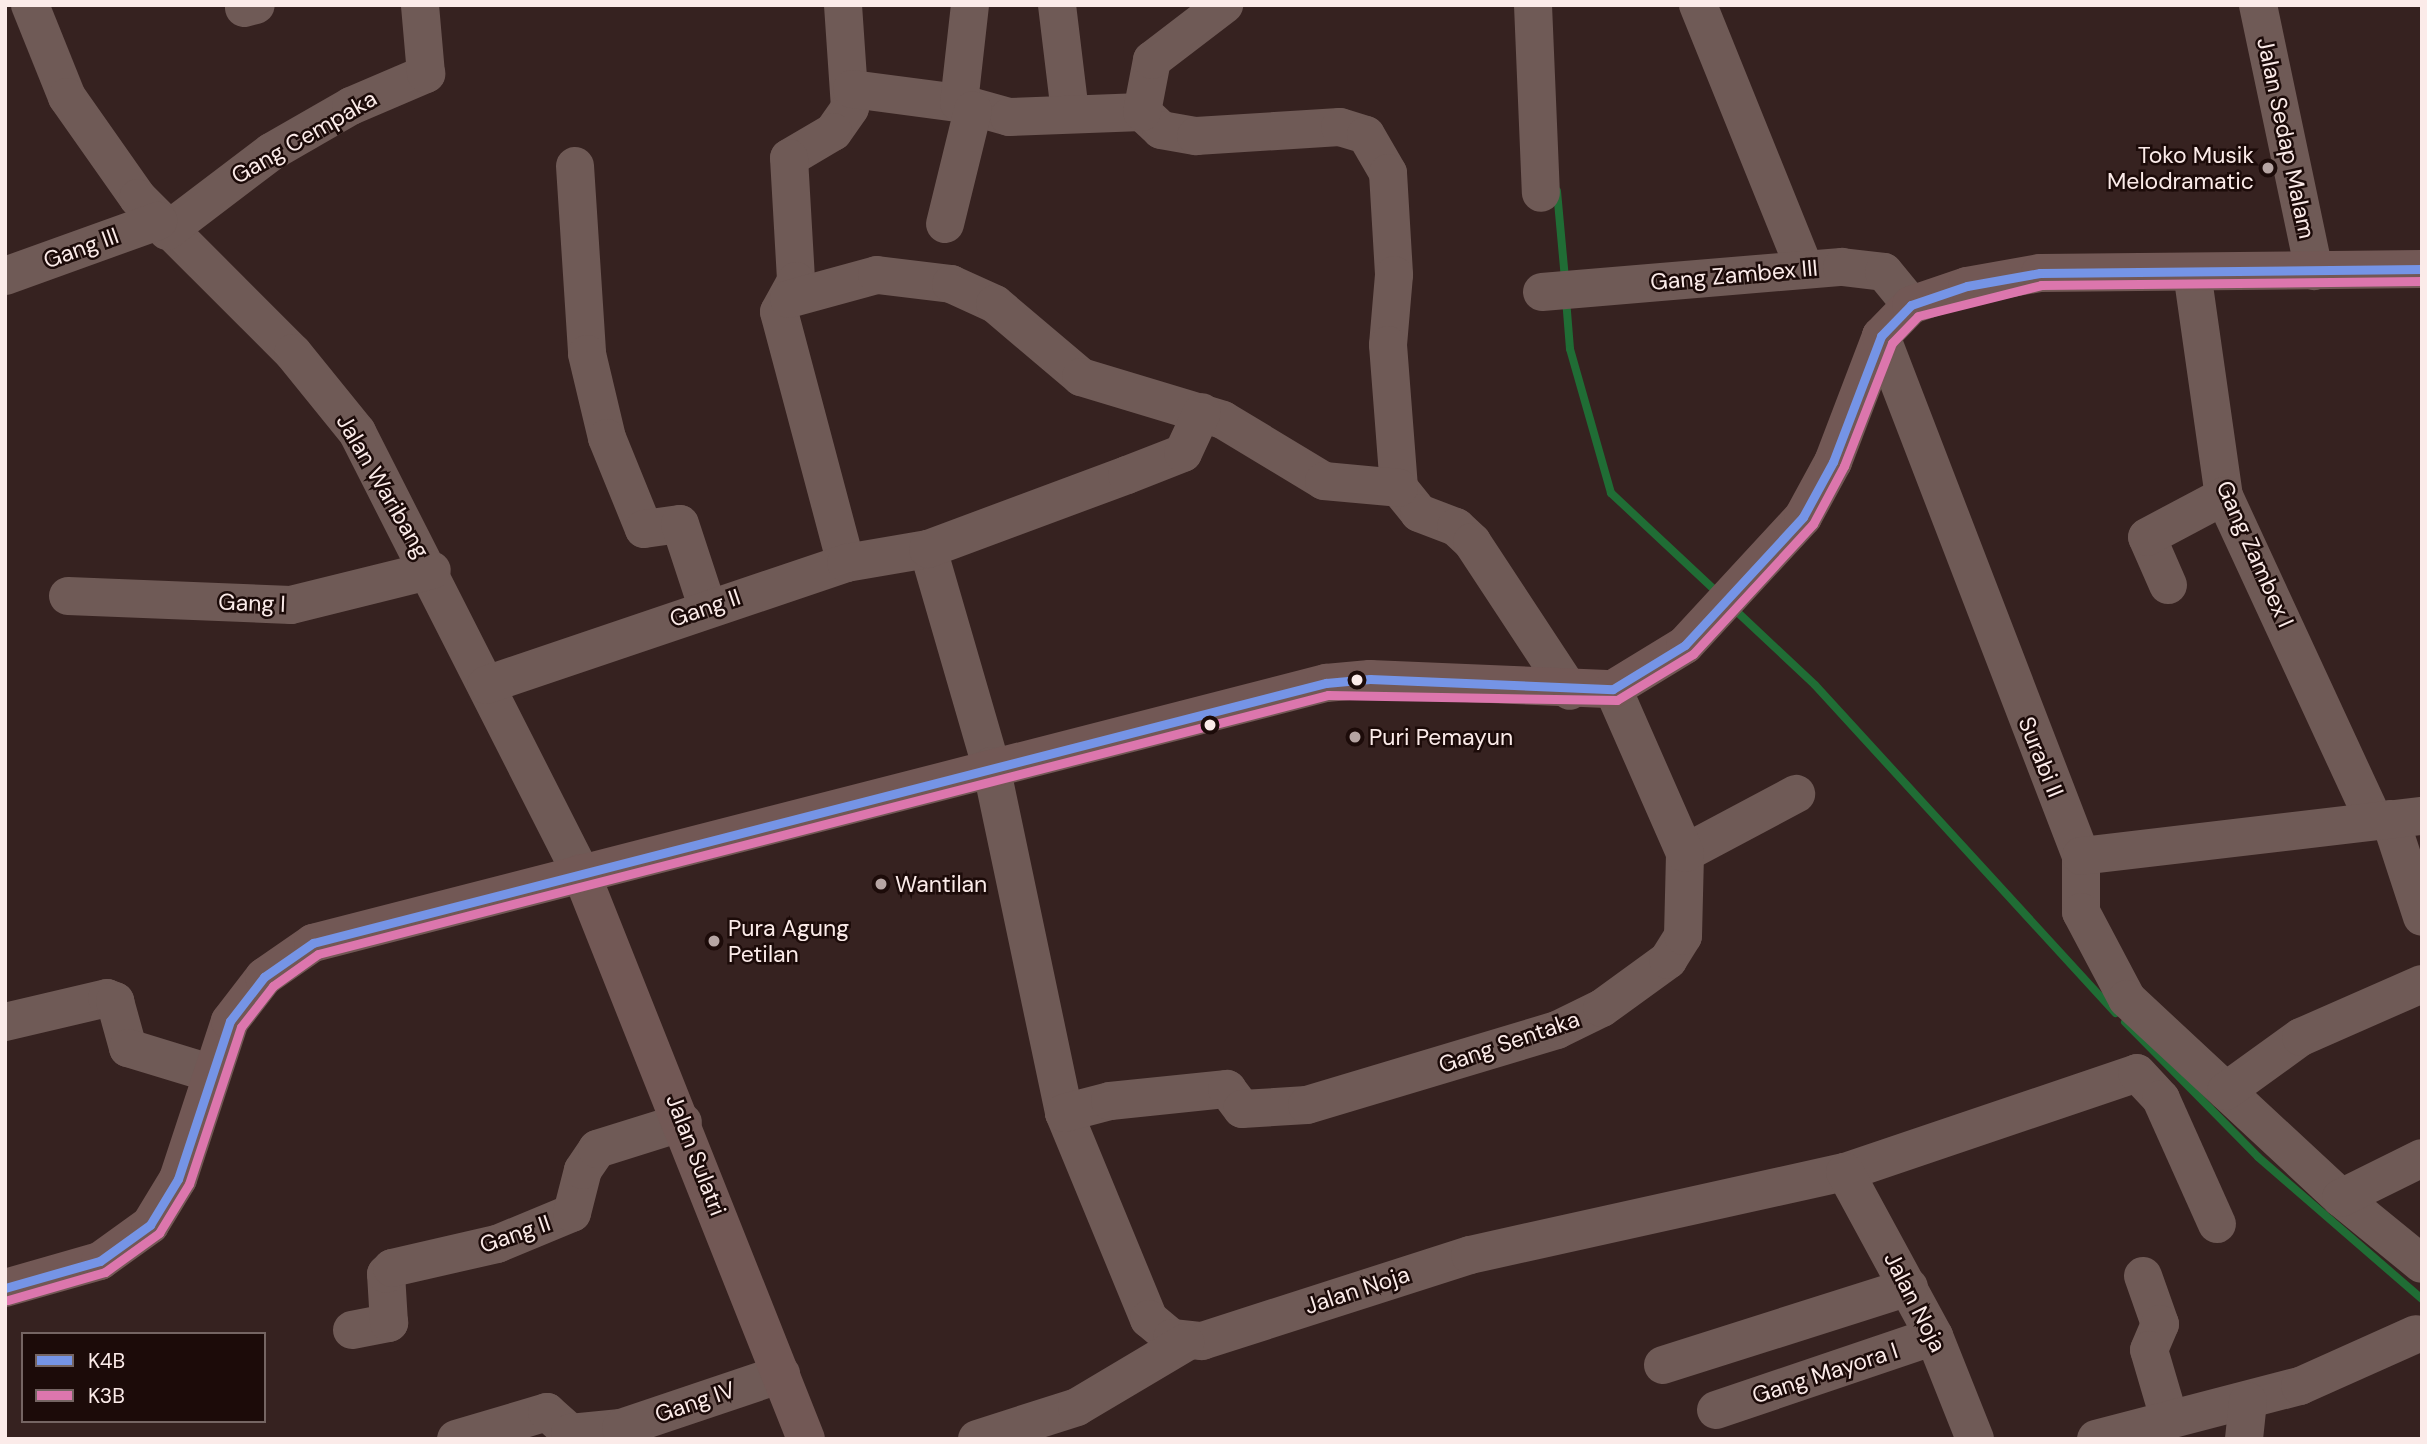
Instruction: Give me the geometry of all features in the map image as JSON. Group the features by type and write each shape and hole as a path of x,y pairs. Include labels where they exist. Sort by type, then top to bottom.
{"main road":[{"path":"5,1288 100,1261 150,1225 178,1178 210,1073 242,1001 284,958 352,929 581,873 991,766 1348,680 1570,691 1613,689 1669,658 1711,618 1813,503 1881,336 1912,305 2008,277 2422,269"},
{"name":"Jalan Sulatri","path":"581,873 683,1122 806,1439"}],"street":[{"name":"Jalan Waribang","path":"30,5 67,97 162,226 293,353 336,404 432,570 486,685 581,873"},
{"name":"Gang Cempaka","path":"162,226 271,152 351,106 426,74 420,5"},
{"path":"843,5 852,89 843,122 794,152 787,165 797,266 789,299 780,320 846,563"},
{"path":"945,224 966,107 970,5"},
{"path":"1057,5 1070,113"},
{"path":"1142,112 1152,60 1224,5"},
{"path":"1533,5 1541,193"},
{"path":"1698,5 1804,267"},
{"name":"Jalan Sedap Malam","path":"2258,5 2314,271"},
{"path":"852,89 966,107 1009,117 1142,112 1161,130 1196,136 1357,129 1382,158 1388,183 1394,275 1388,345 1399,488 1419,513 1456,527 1472,542 1570,691"},
{"path":"575,166 587,354 607,438 644,529 680,524 707,606"},
{"name":"Gang III","path":"5,276 162,226"},
{"name":"Gang Zambex III","path":"1555,291 1804,267 1884,272 1912,305"},
{"name":"Gang Zambex I","path":"2192,272 2224,496 2395,818 2422,917"},
{"path":"789,299 877,275 951,284 995,304 1081,377 1202,412 1324,481 1399,488"},
{"name":"Surabi II","path":"1881,336 2081,856"},
{"name":"Gang II","path":"486,685 707,606 846,563 928,549 1183,453 1202,412"},
{"path":"2168,585 2147,537 2224,496"},
{"path":"928,549 991,766 1064,1114 1149,1319 1145,1368"},
{"name":"Gang I","path":"68,596 258,607 322,601 432,570"},
{"name":"Gang Sentaka","path":"1064,1114 1110,1101 1227,1089 1242,1110 1284,1109 1557,1030 1602,1008 1668,960 1683,936 1685,853 1613,689"},
{"path":"1685,853 1796,794"},
{"path":"2395,818 2081,856 2081,912 2112,979 2226,1091 2341,1198 2422,1264"},
{"path":"2226,1091 2301,1037 2422,984"},
{"path":"5,1022 107,998 115,1001 128,1048 210,1073"},
{"path":"1845,1172 2137,1073 2161,1099 2217,1224"},
{"name":"Gang II","path":"352,1330 388,1323 386,1275 393,1268 497,1244 572,1213 583,1170 597,1149 683,1122"},
{"path":"2341,1198 2422,1158"},
{"name":"Jalan Noja","path":"977,1439 1077,1407 1185,1343 1470,1255 1845,1172 1934,1336 1975,1439"},
{"path":"2143,1276 2160,1324 2150,1350 2169,1418"},
{"path":"1663,1365 1909,1287"},
{"path":"1149,1319 1185,1343"},
{"path":"2096,1439 2169,1418 2248,1401 2416,1334"},
{"name":"Gang Mayora I","path":"1716,1409 1934,1336"},
{"name":"Gang IV","path":"456,1439 547,1412 570,1433 621,1427 781,1374"},
{"path":"2244,1439 2248,1401"}],"waterway":[{"path":"1557,191 1565,279"},
{"path":"1566,299 1570,349 1611,493 1719,594"},
{"path":"1733,608 1815,685 2116,1013"},
{"path":"2125,1022 2258,1157 2422,1299"}],"transit line":[{"name":"K4B","path":"5,1288 100,1261 150,1225 178,1179 230,1021 264,977 313,943 1326,683 1370,679 1613,689 1685,645 1803,517 1833,462 1881,336 1911,305 1967,286 2040,273 2422,269"},
{"name":"K3B","path":"8,1300 105,1272 159,1233 189,1184 241,1027 273,986 318,954 1328,695 1617,700 1693,654 1813,524 1844,466 1892,343 1918,316 2041,285 2422,281"}],"place":[{"name":"Toko Musik Melodramatic","path":"2268,168"},
{"name":"Puri Pemayun","path":"1355,737"},
{"name":"Wantilan","path":"881,884"},
{"name":"Pura Agung Petilan","path":"714,941"}]}
